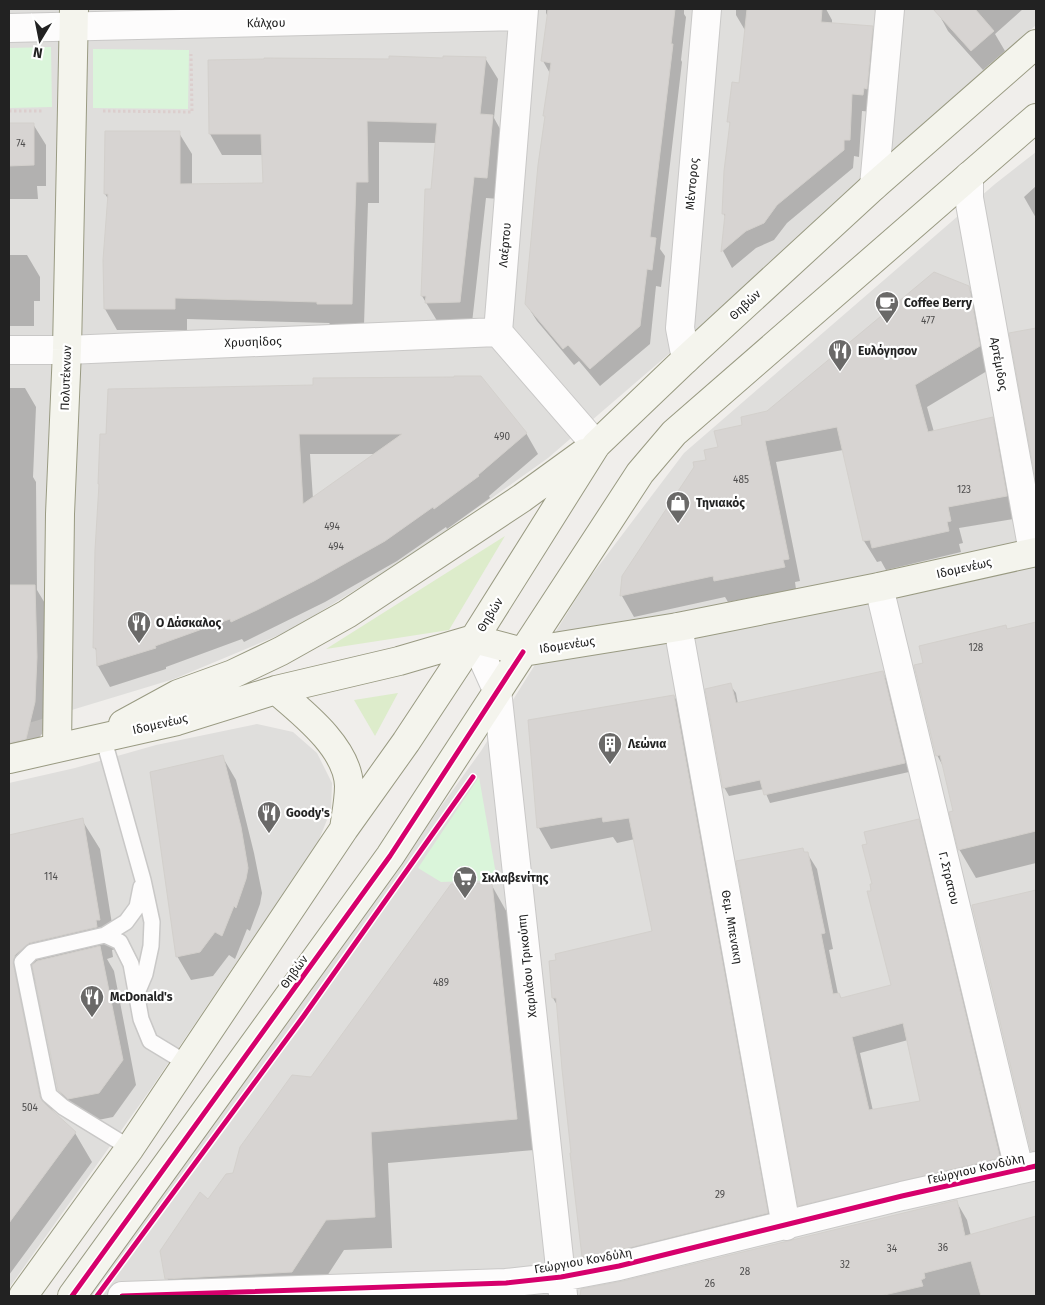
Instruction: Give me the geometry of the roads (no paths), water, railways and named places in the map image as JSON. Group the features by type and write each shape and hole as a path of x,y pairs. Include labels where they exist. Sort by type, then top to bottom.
{"main road":[{"name":"Πολυτέκνων","path":"57,748 60,514 67,350 74,18"},
{"name":"Θηβών","path":"23,1296 130,1148 344,830 406,742 474,640 596,445 686,359 874,186 1036,44"},
{"name":"Θηβών","path":"72,1296 390,856 640,473 674,433 1036,118"},
{"name":"Ιδομενέως","path":"103,737 133,718 178,694 233,674 281,651 347,614 498,514 596,445"},
{"name":"Ιδομενέως","path":"9,759 177,721 276,690 407,659 474,640 523,652 678,628 879,587 1035,552"},
{"path":"276,690 306,716 330,742 343,764 349,785 344,830"}],"street":[{"name":"Μέντορος","path":"686,359 680,328 707,9"},
{"path":"874,186 890,9"},
{"name":"Κάλχου","path":"9,28 74,18 191,24 524,12"},
{"name":"Λαέρτου","path":"498,332 524,12"},
{"name":"Αρτέμιδος","path":"969,176 969,198 1035,552"},
{"path":"498,332 596,445"},
{"name":"Χρυσηίδος","path":"9,350 67,350 498,332"},
{"name":"Γ. Στρατου","path":"879,587 1028,1167"},
{"name":"Θεμ. Μπενακη","path":"678,628 786,1226"},
{"name":"Χαριλάου Τρικούπη","path":"474,640 497,690 562,1287"},
{"name":"Γεώργιου Κονδύλη","path":"122,1296 506,1283 562,1287 619,1266 1028,1167"}],"lane":[{"path":"103,737 143,880 152,922 149,955 138,993"},
{"path":"130,1148 63,1107 49,1095 22,962 32,952 105,935 126,922 137,907 143,880"},
{"path":"105,935 120,942 130,964 138,993 141,1019 150,1041 188,1064"}],"place":[{"name":"Coffee Berry","path":"887,324"},
{"name":"Ευλόγησον","path":"840,372"},
{"name":"Τηνιακός","path":"678,524"},
{"name":"Ο Δάσκαλος","path":"139,644"},
{"name":"Λεώνια","path":"610,765"},
{"name":"Goody's","path":"269,834"},
{"name":"Σκλαβενίτης","path":"465,899"},
{"name":"McDonald's","path":"92,1018"}]}
